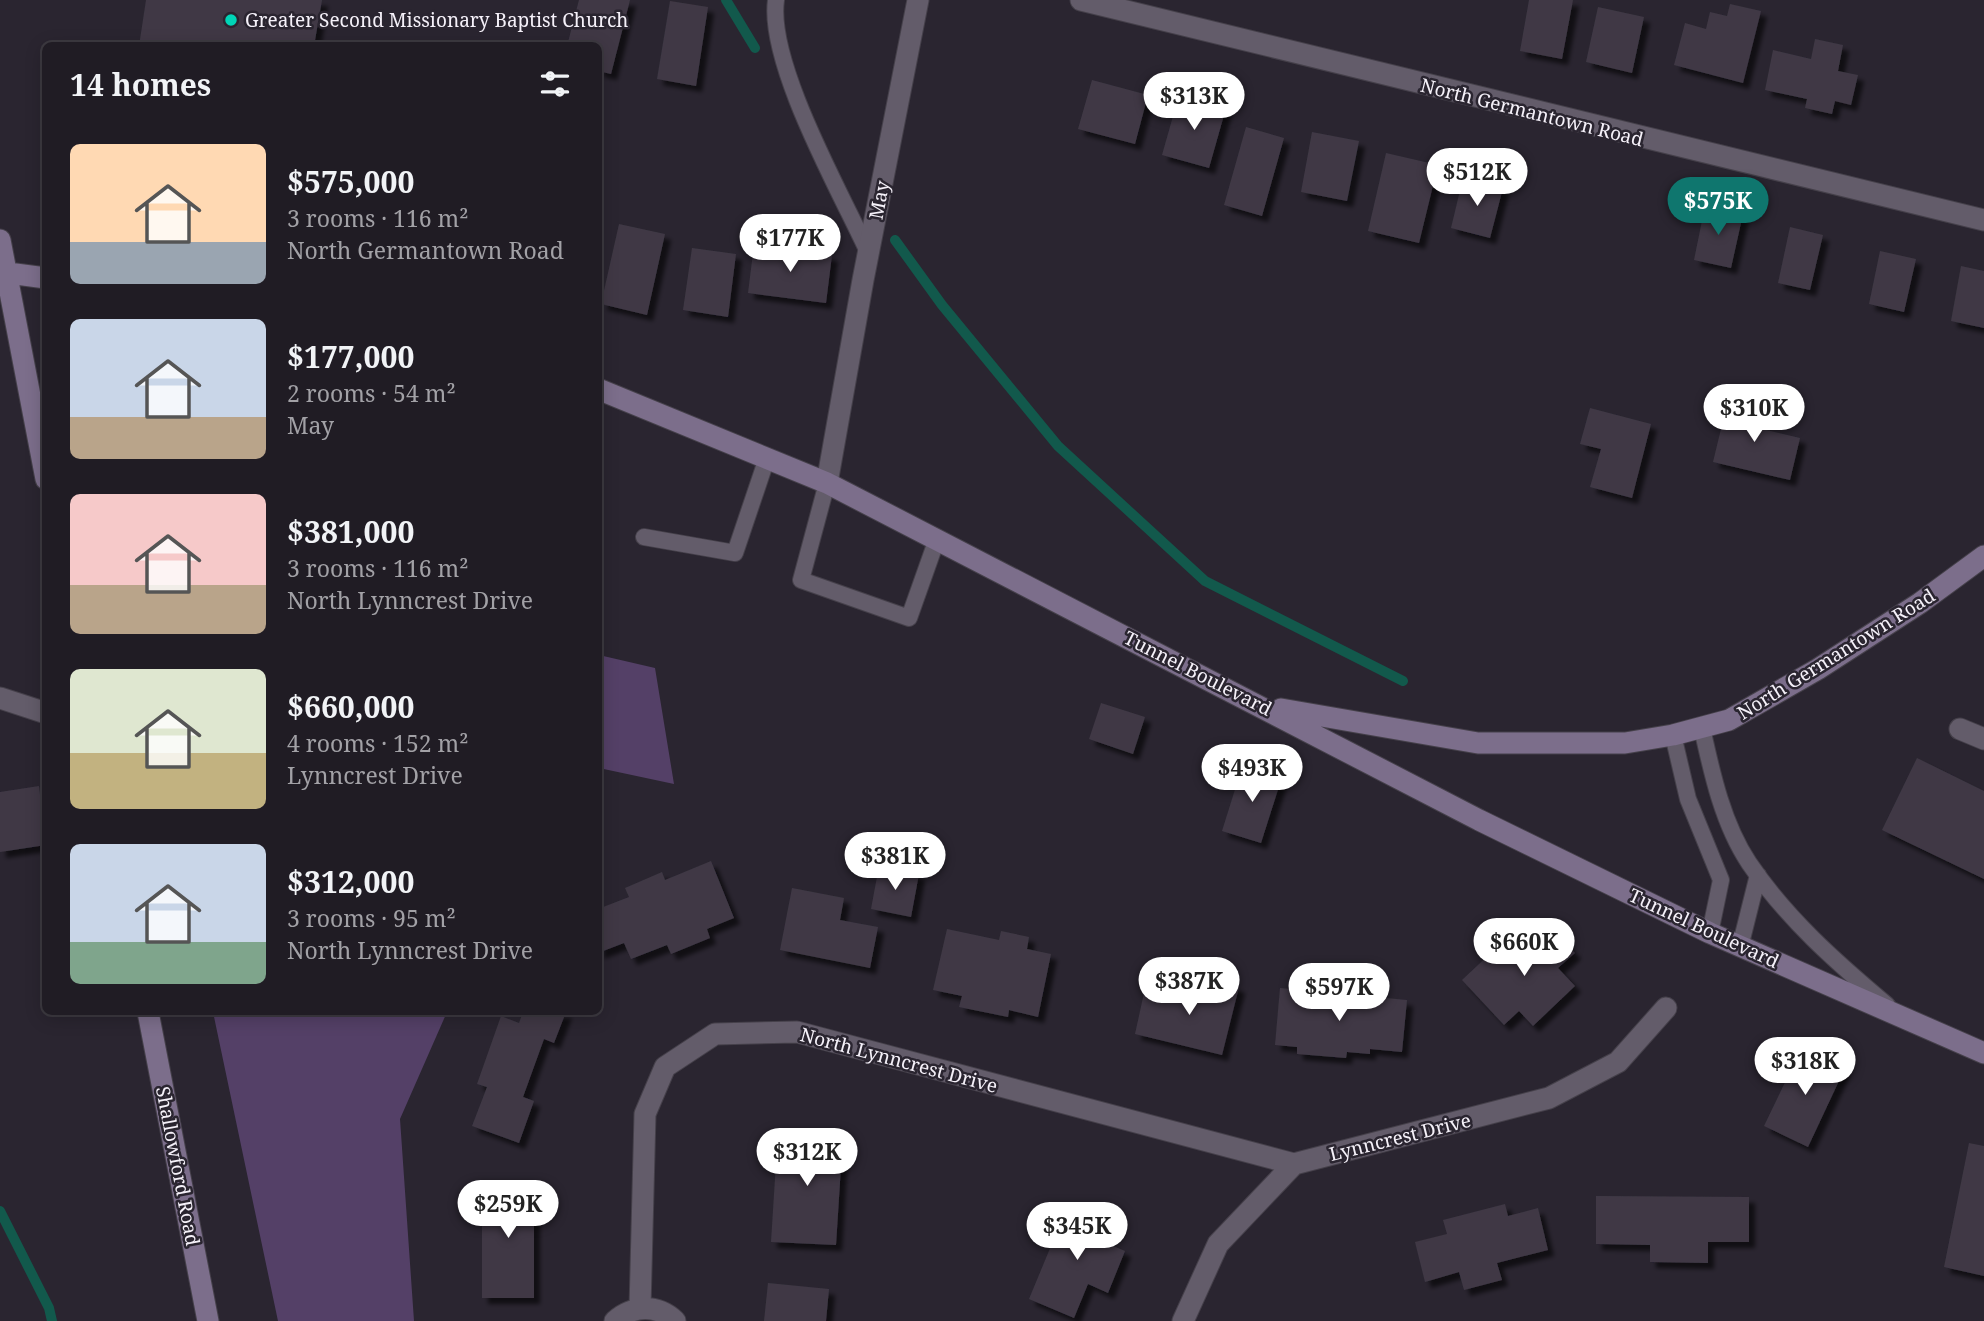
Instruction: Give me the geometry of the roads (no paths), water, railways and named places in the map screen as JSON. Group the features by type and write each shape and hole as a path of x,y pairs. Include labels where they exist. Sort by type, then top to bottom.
{"main road":[{"path":"0,240 3,272 42,460"},
{"path":"3,272 42,277"},
{"name":"Tunnel Boulevard","path":"602,391 827,483 1479,820 1740,947 1984,1053"},
{"name":"North Germantown Road","path":"1263,706 1478,743 1625,743 1673,735 1729,720 1818,669 1920,603 1984,556"},
{"name":"Shallowford Road","path":"149,1015 208,1321"}],"street":[{"name":"May","path":"827,483 868,252 918,0"},
{"name":"North Germantown Road","path":"1080,0 1984,220"},
{"path":"0,698 42,712"},
{"path":"1959,729 1984,739"},
{"name":"Lynncrest Drive","path":"1294,1164 1549,1098 1618,1062 1666,1008"},
{"name":"North Lynncrest Drive","path":"640,1308 645,1114 665,1067 715,1034 797,1032 1294,1164"},
{"path":"1183,1321 1218,1244 1294,1164"},
{"path":"615,1321 627,1312 640,1308 662,1311 675,1321"}],"lane":[{"path":"776,0 780,45 795,91 868,252"},
{"path":"644,537 735,553 767,458"},
{"path":"827,483 801,579 909,618 937,539"},
{"path":"1702,728 1715,786 1748,862 1800,927 1899,1016"},
{"path":"1673,735 1688,799 1721,880 1710,933"},
{"path":"1740,947 1758,875"}],"waterway":[{"path":"726,0 755,48"},
{"path":"895,240 942,305 1058,446 1205,581 1403,681"},
{"path":"0,1211 49,1308 52,1321"}],"place":[{"name":"Greater Second Missionary Baptist Church","path":"231,20"}]}
